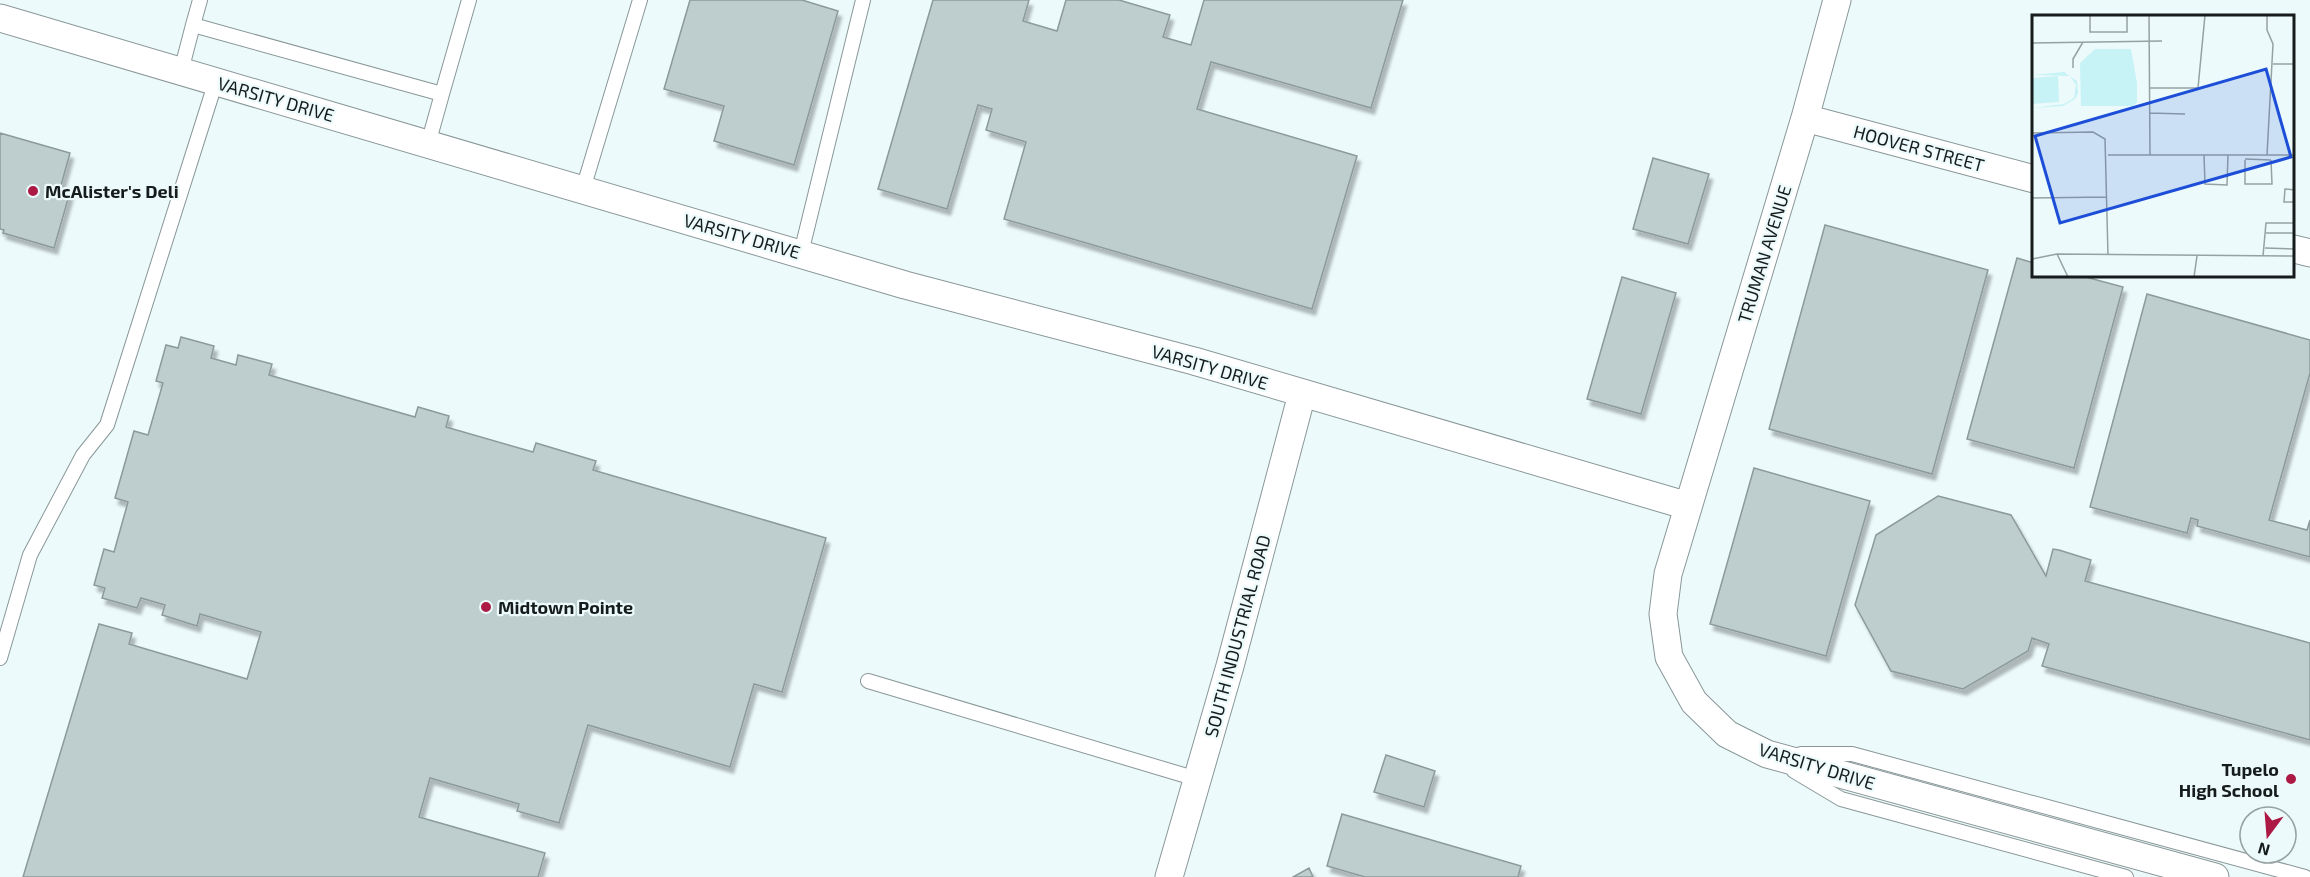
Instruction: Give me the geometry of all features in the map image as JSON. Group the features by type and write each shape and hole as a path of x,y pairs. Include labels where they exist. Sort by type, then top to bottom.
{"street":[{"name":"TRUMAN AVENUE","path":"1688,506 1805,118 1837,0"},
{"name":"VARSITY DRIVE","path":"0,18 905,285 1194,361 1688,506 1668,574 1664,604 1663,614 1670,657 1694,702 1727,734 1767,754 2215,877"},
{"name":"HOOVER STREET","path":"1805,118 2032,178"},
{"path":"2295,249 2310,253"},
{"name":"SOUTH INDUSTRIAL ROAD","path":"1169,877 1230,666 1302,394"}],"lane":[{"path":"181,71 200,0"},
{"path":"428,144 469,0"},
{"path":"583,189 640,0"},
{"path":"801,254 863,0"},
{"path":"193,25 442,94"},
{"path":"0,658 30,555 83,455 107,425 216,81"},
{"path":"868,681 1197,779"},
{"path":"1767,754 1841,799 2126,877"},
{"path":"1767,754 1852,754 2305,877"}],"building":[{"path":"690,0 802,0 838,11 794,165 714,141 724,106 664,89"},
{"path":"933,0 1029,0 1023,21 1057,31 1066,0 1119,0 1170,15 1163,37 1191,45 1204,0 1403,0 1371,108 1211,62 1197,109 1357,156 1312,309 1004,219 1026,142 986,130 992,109 978,105 947,209 878,189"},
{"name":"McAlister's Deli","path":"0,133 70,153 60,189 70,192 54,248 3,233 4,230 0,229"},
{"path":"1653,158 1709,174 1688,244 1633,229"},
{"path":"1825,225 1988,270 1932,474 1769,429"},
{"path":"2017,258 2032,262 2032,278 2089,278 2123,287 2074,468 1967,439"},
{"path":"1622,277 1676,293 1641,414 1587,399"},
{"path":"2147,294 2310,340 2310,373 2269,520 2307,530 2310,520 2310,557 2197,526 2198,520 2191,518 2187,533 2090,507"},
{"name":"Midtown Pointe","path":"181,337 214,346 211,358 236,365 238,355 272,364 269,375 415,417 418,407 449,416 446,427 533,452 536,443 596,461 593,470 826,538 782,692 754,684 730,767 588,725 559,823 517,811 519,804 430,778 419,817 545,853 538,877 23,877 99,624 132,633 129,644 247,679 261,632 200,614 197,626 162,615 165,605 141,598 137,608 102,598 105,588 94,585 104,549 114,552 128,502 115,498 134,431 148,435 163,383 156,381 166,345 178,348"},
{"path":"1754,468 1870,501 1826,656 1710,624"},
{"path":"1938,496 2011,515 2046,576 2053,549 2059,550 2091,560 2085,581 2310,643 2310,740 2042,666 2049,644 2032,638 2028,651 1963,689 1891,671 1855,605 1876,535"},
{"path":"1386,755 1435,771 1424,807 1374,792"},
{"path":"1342,814 1521,866 1518,877 1365,877 1327,866"},
{"path":"1309,868 1313,877 1293,877"}],"place":[{"name":"McAlister's Deli","path":"33,191"},
{"name":"Midtown Pointe","path":"486,607"},
{"name":"Tupelo High School","path":"2291,779"}]}
